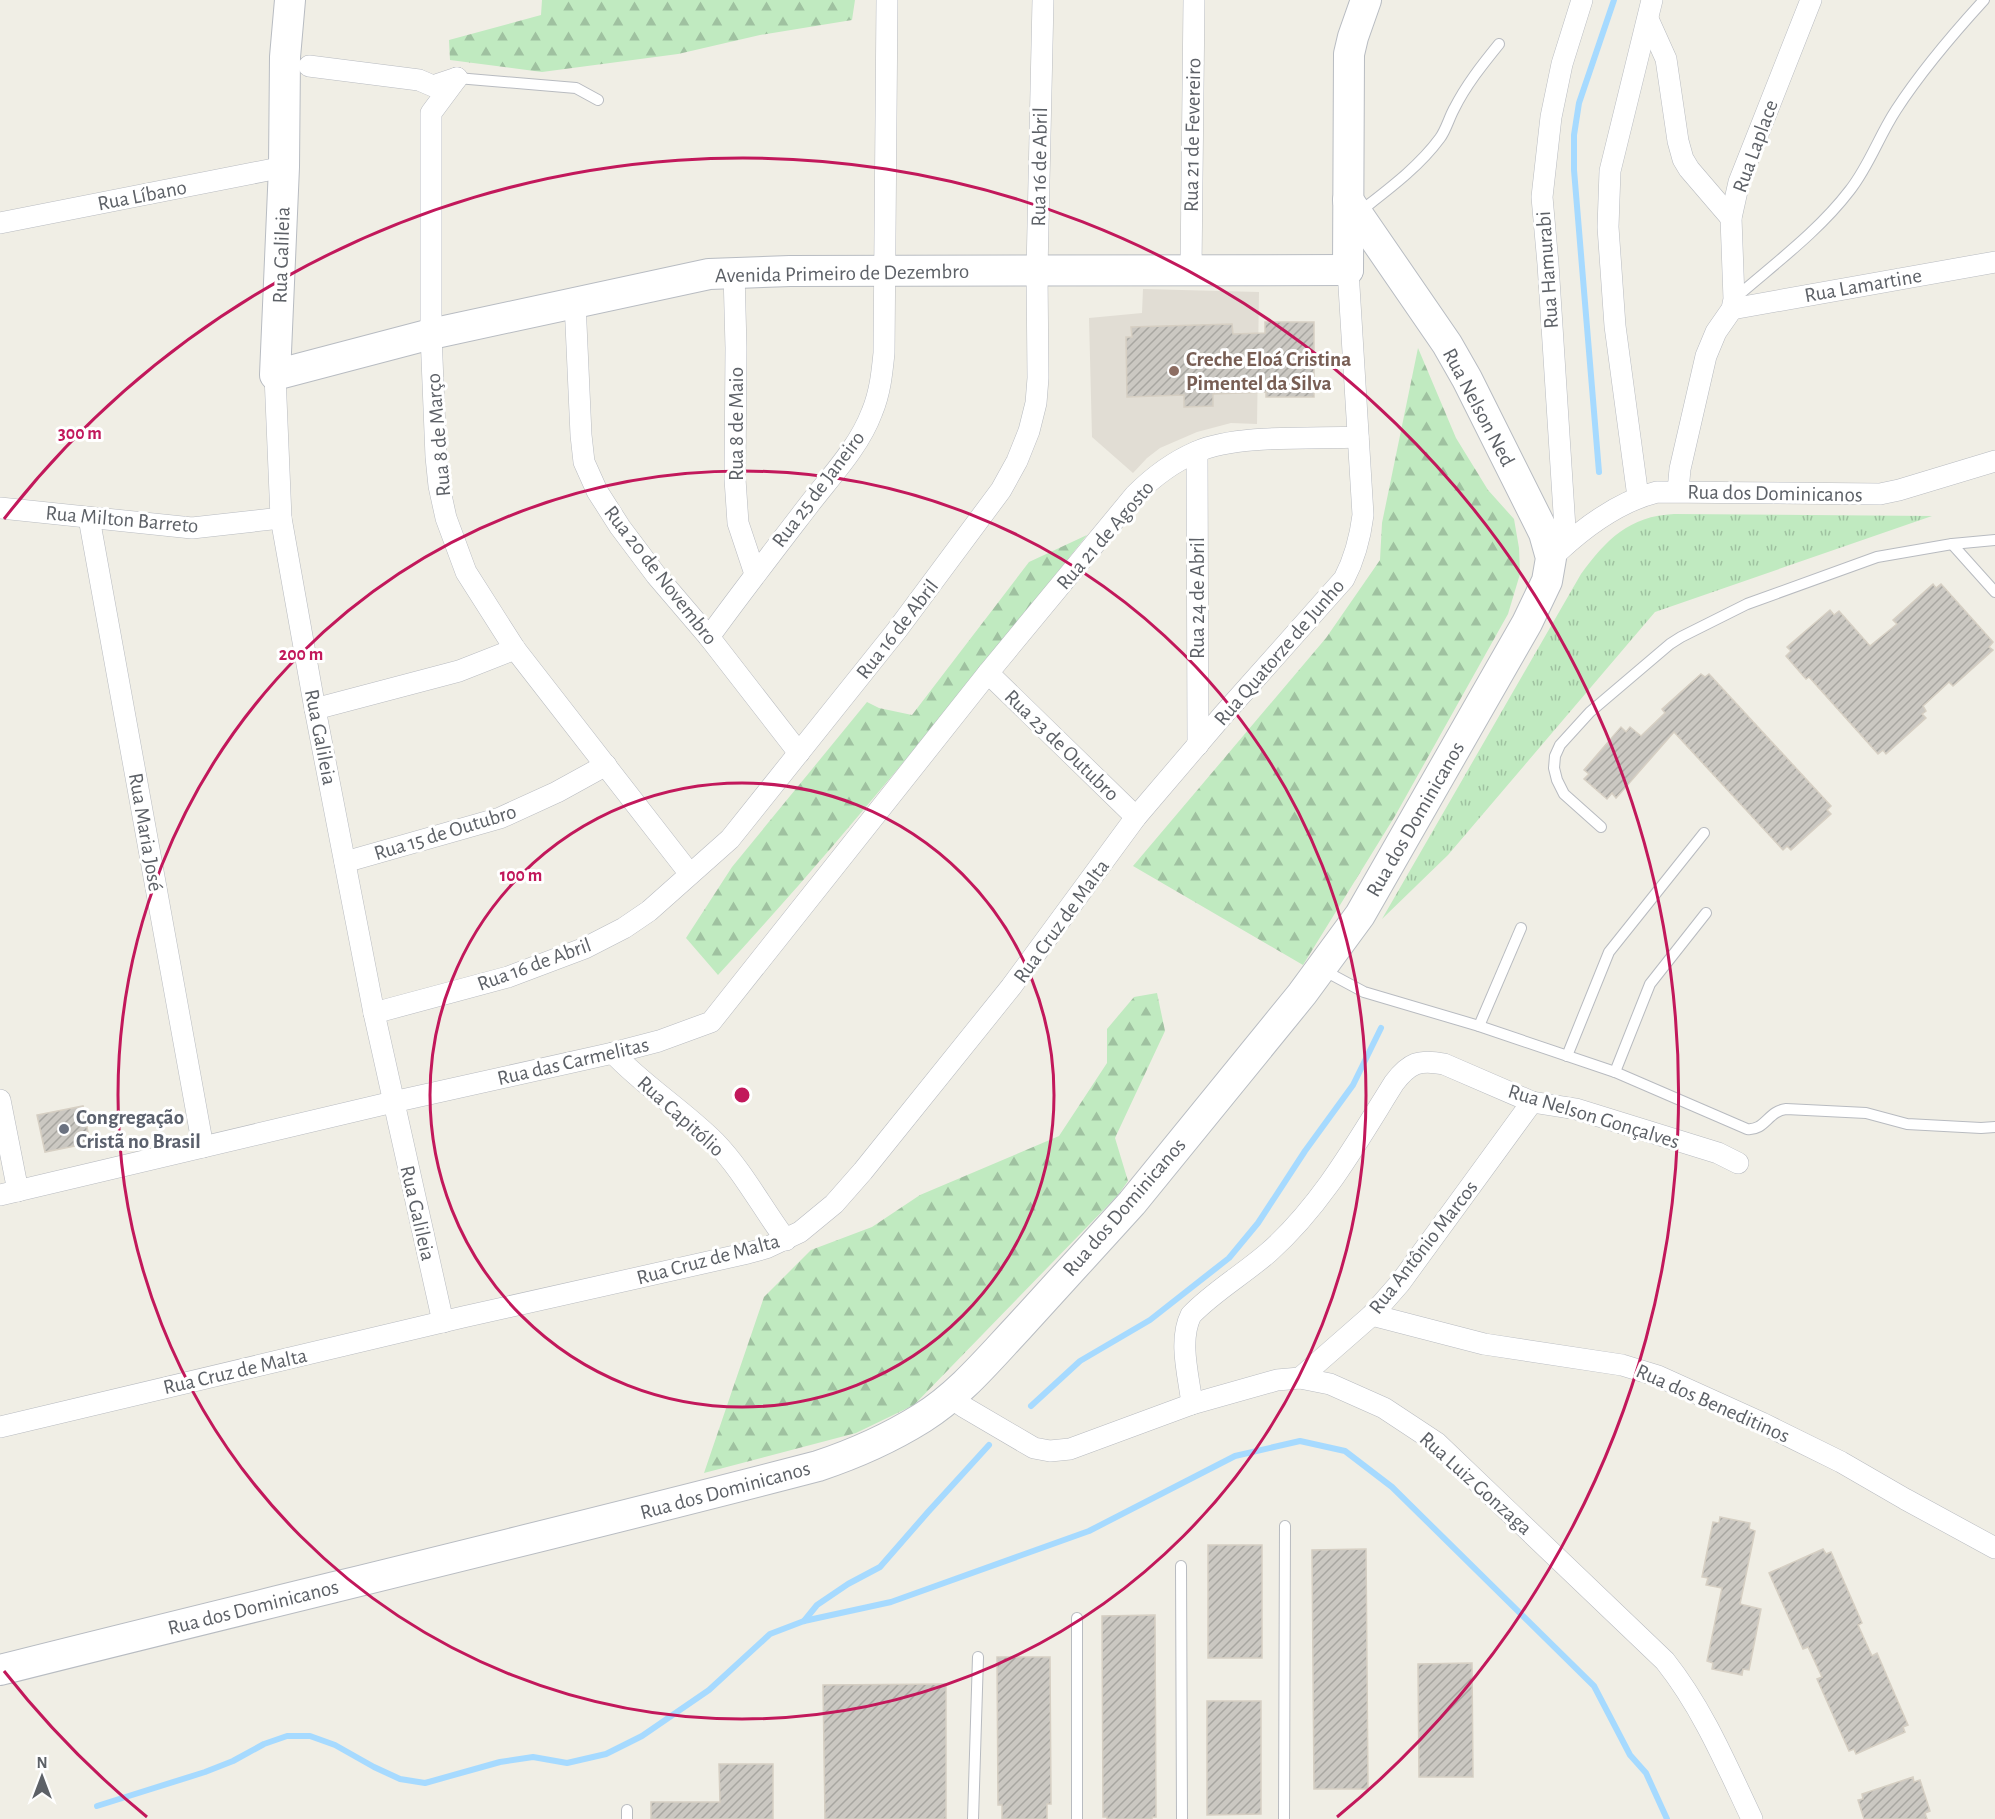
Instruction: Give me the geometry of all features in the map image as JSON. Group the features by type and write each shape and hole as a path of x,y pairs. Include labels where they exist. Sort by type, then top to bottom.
{"street":[{"name":"Rua Galileia","path":"290,0 285,57 284,167 275,375 280,518 374,1013 443,1322"},
{"name":"Rua 25 de Janeiro","path":"709,637 848,455 873,411 880,384 884,353 886,0"},
{"name":"Rua 16 de Abril","path":"374,1013 508,977 585,948 624,928 649,911 730,839 897,630 1001,490 1017,461 1036,403 1039,348 1037,272 1043,0"},
{"name":"Rua 21 de Fevereiro","path":"1191,270 1194,0"},
{"path":"1348,270 1353,207 1350,0"},
{"path":"1349,54 1366,0"},
{"name":"Rua Hamurabi","path":"1559,551 1548,264 1542,197 1551,117 1562,64 1582,0"},
{"name":"Rua Laplace","path":"1733,304 1731,218 1739,182 1811,0"},
{"path":"1650,9 1666,59 1677,141 1683,159 1731,218"},
{"path":"1638,497 1615,326 1608,227 1610,171 1650,9"},
{"path":"309,66 419,80 433,86 458,78"},
{"name":"Rua 8 de Março","path":"458,78 431,113 431,334 436,457 446,518 466,572 515,649 690,874"},
{"name":"Rua Líbano","path":"0,223 284,167"},
{"name":"Rua Nelson Ned","path":"1353,207 1447,344 1467,379 1544,533 1559,551"},
{"path":"1348,270 1367,259 1379,259 1392,263"},
{"name":"Rua Lamartine","path":"1733,304 1995,262"},
{"name":"Avenida Primeiro de Dezembro","path":"275,375 431,334 709,274 885,271 1348,270"},
{"name":"Rua Quatorze de Junho","path":"1198,745 1344,579 1354,559 1361,535 1363,515 1348,270"},
{"name":"Rua 8 de Maio","path":"734,272 735,479 738,523 755,574"},
{"name":"Rua 20 de Novembro","path":"575,302 581,435 585,462 597,491 620,527 656,575 709,637 799,753"},
{"path":"1678,491 1680,469 1706,356 1716,332 1733,304"},
{"name":"Rua 21 de Agosto","path":"988,673 1136,495 1163,471 1197,452 1219,445 1244,441 1358,437"},
{"name":"Rua 24 de Abril","path":"1197,452 1198,745"},
{"name":"Rua dos Dominicanos","path":"0,1670 208,1617 581,1528 818,1466 846,1456 922,1418 950,1397 981,1368 1132,1203 1360,915 1522,633 1559,551 1619,506 1638,497 1658,492 1880,494 1995,461"},
{"name":"Rua Milton Barreto","path":"0,508 192,528 280,518"},
{"name":"Rua Maria José","path":"89,518 204,1147"},
{"path":"315,710 459,671 515,649"},
{"name":"Rua 23 de Outubro","path":"988,673 1136,817"},
{"name":"Rua das Carmelitas","path":"9,1193 393,1102 614,1053 659,1041 711,1022 988,673"},
{"name":"Rua Cruz de Malta","path":"0,1427 443,1322 748,1253 786,1240 814,1222 834,1204 863,1171 1011,987 1136,817 1198,745"},
{"name":"Rua 15 de Outubro","path":"345,862 500,818 557,792 606,765"},
{"name":"Rua Capitólio","path":"614,1053 629,1070 715,1142 735,1165 786,1240"},
{"name":"Rua Nelson Gonçalves","path":"1192,1404 1185,1341 1185,1326 1191,1315 1270,1251 1306,1214 1334,1179 1403,1071 1419,1062 1430,1061 1444,1064 1532,1102 1586,1112 1718,1153 1738,1163"},
{"path":"0,1100 9,1193"},
{"name":"Rua Antônio Marcos","path":"1300,1378 1372,1315 1400,1283 1532,1102"},
{"name":"Rua dos Beneditinos","path":"1372,1315 1484,1344 1622,1365 1658,1376 1841,1462 1914,1505 1995,1548"},
{"name":"Rua Luiz Gonzaga","path":"950,1397 1034,1448 1050,1451 1070,1449 1192,1404 1277,1380 1300,1378 1330,1384 1384,1408 1437,1443 1665,1661 1684,1685 1702,1714 1752,1819"}],"lane":[{"path":"1733,304 1808,236 1852,188 1895,111 1943,45 1984,0"},
{"path":"1353,207 1395,184 1441,137 1472,77 1499,44"},
{"path":"458,78 576,88 598,100"},
{"path":"1601,827 1564,794 1554,768 1555,756 1560,745 1590,712 1670,644 1747,604 1877,557 1952,544 1995,540"},
{"path":"1952,544 1995,592"},
{"path":"1567,1056 1609,952 1704,832"},
{"path":"1614,1072 1650,984 1706,913"},
{"path":"1479,1026 1521,928"},
{"path":"1320,968 1364,992 1479,1026 1614,1072 1747,1130 1758,1128 1774,1112 1786,1109 1866,1113 1907,1124 1995,1127"},
{"path":"1284,1819 1285,1526"},
{"path":"1181,1566 1182,1819"},
{"path":"1077,1618 1077,1819"},
{"path":"973,1819 978,1657"}],"shaded area":[{"name":"Creche Eloá Cristina Pimentel da Silva","path":"1143,289 1259,292 1257,424 1231,423 1197,432 1160,448 1133,473 1092,437 1089,318 1142,313"}],"green space":[{"path":"542,0 855,0 852,20 760,35 678,54 542,72 450,60 449,40 541,15"},
{"path":"1418,348 1456,438 1488,490 1514,519 1519,548 1520,574 1508,614 1395,816 1303,965 1133,866 1326,638 1380,560 1382,523"},
{"path":"1674,514 1932,516 1655,612 1448,855 1382,919 1581,574 1620,532 1644,519"},
{"path":"1087,535 861,813 718,975 686,938 732,867 867,702 879,708 912,715 1029,562"},
{"path":"1157,993 1165,1031 1115,1138 1128,1181 1118,1195 914,1405 856,1433 704,1473 764,1297 811,1250 872,1227 920,1195 1059,1136 1107,1063 1107,1029 1134,997"}],"building":[{"path":"1265,322 1314,322 1314,397 1266,397 1266,392 1213,394 1213,406 1184,407 1184,395 1127,397 1126,337 1132,337 1131,327 1232,324 1233,334 1265,333"},
{"path":"1933,584 1936,588 1941,584 1993,642 1989,647 1993,650 1953,686 1949,682 1923,706 1926,711 1922,714 1926,718 1886,754 1883,750 1878,754 1809,677 1806,679 1786,656 1791,651 1787,647 1830,610 1834,615 1839,611 1870,646 1897,624 1893,620"},
{"path":"1701,674 1705,677 1709,674 1831,806 1827,810 1831,814 1791,850 1787,846 1783,850 1674,732 1616,798 1612,793 1607,799 1584,779 1589,774 1584,770 1621,727 1626,732 1630,727 1641,736 1665,713 1662,709"},
{"name":"Congregação Cristã no Brasil","path":"83,1106 90,1143 45,1152 37,1115"},
{"path":"1720,1517 1750,1523 1749,1529 1755,1531 1740,1604 1761,1609 1749,1670 1743,1669 1742,1675 1712,1669 1713,1663 1707,1661 1722,1588 1706,1585 1708,1578 1702,1577 1713,1522 1719,1523"},
{"path":"1208,1545 1262,1545 1262,1658 1208,1658"},
{"path":"1366,1549 1368,1789 1314,1789 1312,1550"},
{"path":"1823,1549 1826,1554 1831,1552 1862,1623 1858,1625 1872,1656 1877,1653 1908,1725 1903,1727 1905,1732 1856,1754 1854,1749 1849,1751 1817,1679 1822,1677 1808,1647 1803,1649 1769,1573"},
{"path":"1155,1615 1156,1817 1152,1819 1107,1819 1103,1817 1102,1616"},
{"path":"997,1657 1050,1657 1051,1804 1047,1804 1047,1819 1002,1819 1002,1805 998,1805"},
{"path":"1472,1663 1473,1777 1419,1777 1418,1664"},
{"path":"946,1684 946,1819 825,1819 823,1685"},
{"path":"1207,1701 1261,1701 1261,1814 1207,1815"},
{"path":"719,1764 773,1764 773,1819 651,1819 651,1802 720,1802"},
{"path":"1913,1777 1914,1782 1920,1780 1930,1811 1925,1813 1927,1819 1864,1819 1858,1800 1863,1799 1862,1794"}],"waterway":[{"path":"1599,472 1574,170 1574,135 1579,103 1614,0"},
{"path":"1031,1406 1080,1361 1150,1320 1229,1258 1258,1223 1305,1151 1353,1085 1381,1028"},
{"path":"97,1806 205,1772 233,1761 264,1744 287,1736 310,1736 335,1745 400,1779 425,1783 500,1762 533,1757 567,1763 606,1754 642,1736 709,1690 770,1634 804,1621 891,1602 1089,1531 1235,1456 1300,1441 1345,1451 1392,1487 1594,1686 1630,1755 1646,1773 1667,1819"},
{"path":"804,1621 817,1605 848,1584 880,1567 989,1445"}],"place":[{"name":"Creche Eloá Cristina Pimentel da Silva","path":"1174,371"},
{"name":"Congregação Cristã no Brasil","path":"64,1129"}]}
